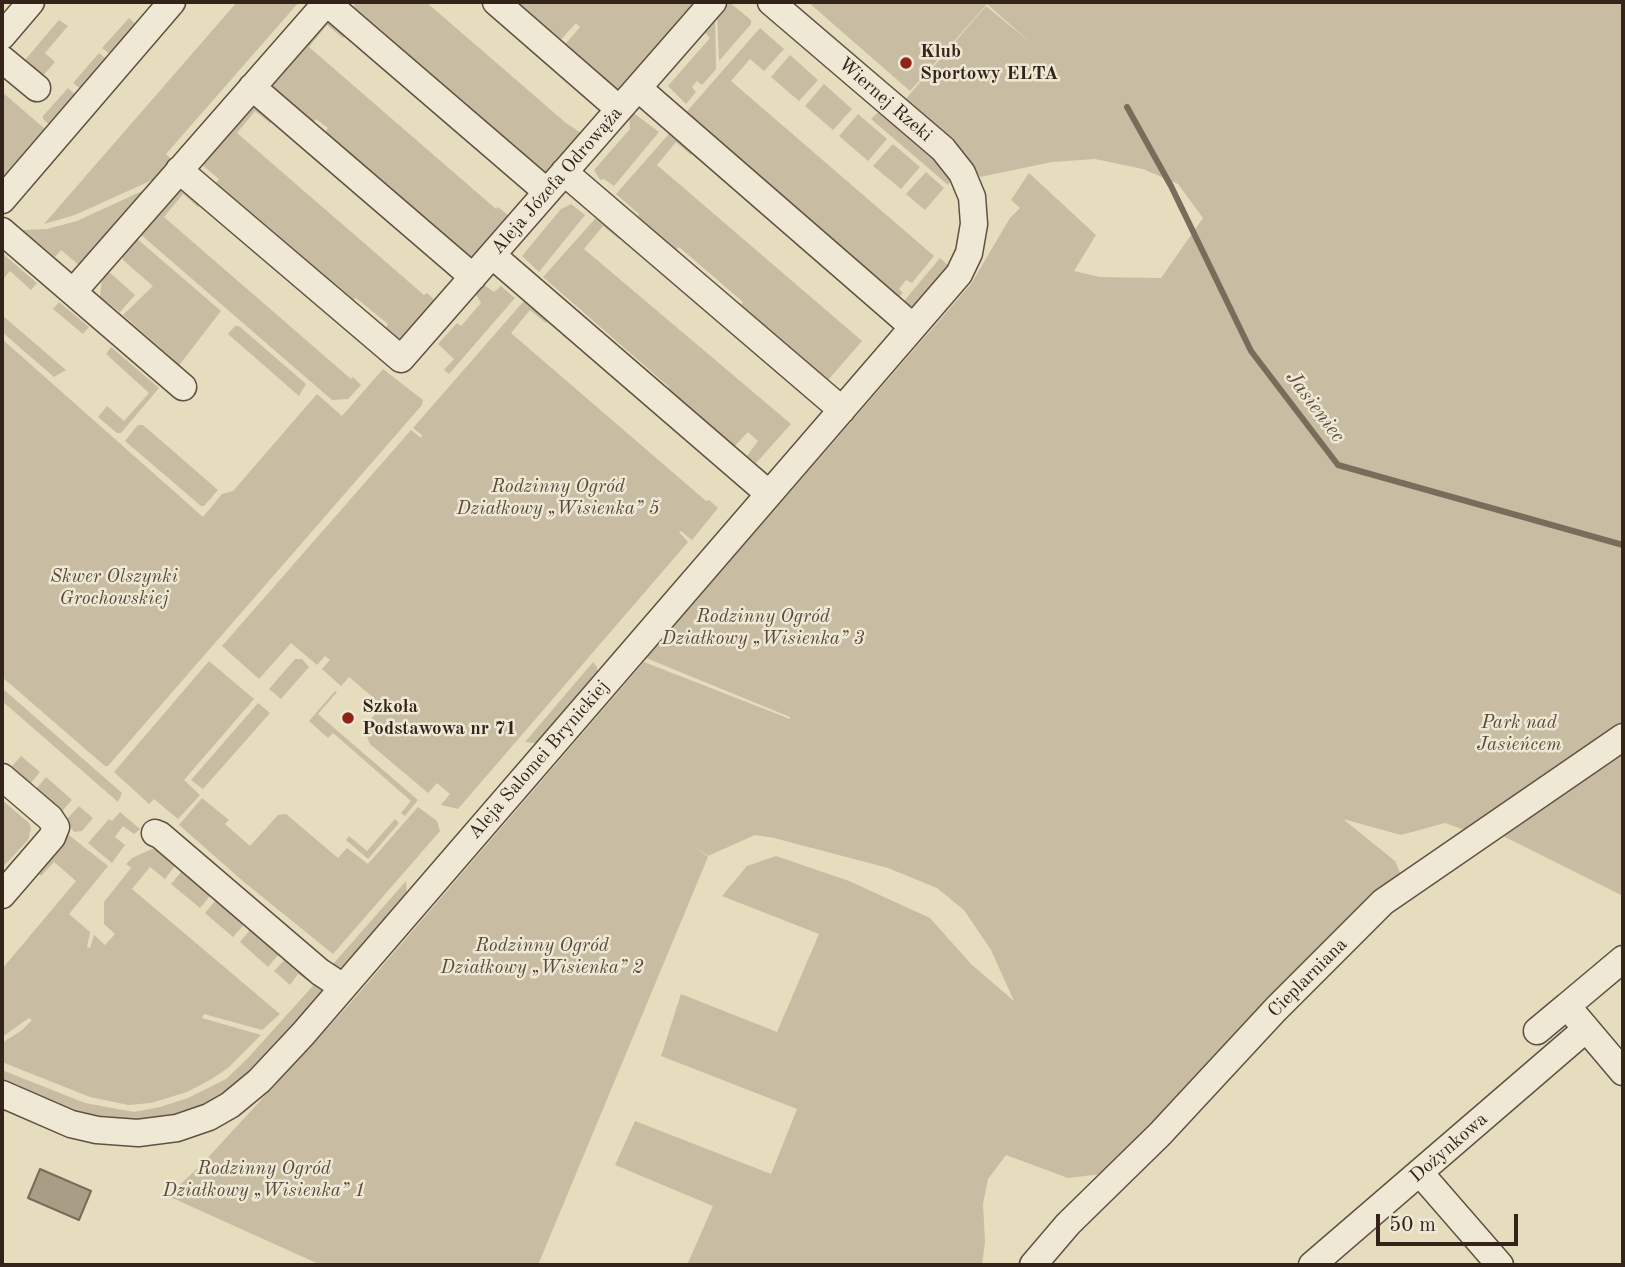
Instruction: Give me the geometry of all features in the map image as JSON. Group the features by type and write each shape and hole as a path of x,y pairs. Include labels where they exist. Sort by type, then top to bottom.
{"street":[{"path":"2,36 31,2"},
{"path":"2,200 172,2"},
{"path":"73,292 327,2 547,192"},
{"path":"496,2 620,109"},
{"name":"Aleja Józefa Odrowąża","path":"179,170 401,359 713,2"},
{"name":"Wiernej Rzeki","path":"771,2 943,149 966,179 974,215"},
{"path":"2,59 37,89"},
{"path":"252,87 473,277"},
{"path":"638,88 913,327"},
{"path":"564,172 842,410"},
{"name":"Aleja Salomei Brynickiej","path":"2,1094 71,1124 97,1130 138,1133 177,1128 209,1116 230,1105 259,1081 303,1034 949,288 971,247 974,215"},
{"path":"2,231 183,387"},
{"path":"492,255 769,494"},
{"name":"Cieplarniana","path":"1033,1265 1068,1224 1160,1134 1276,1009 1383,902 1623,737"},
{"path":"2,777 50,818 56,827 52,837 2,895"},
{"path":"155,833 320,972 343,987"},
{"path":"1537,1031 1623,959"},
{"path":"1567,1006 1623,1072"},
{"name":"Dożynkowa","path":"1311,1265 1586,1029"},
{"path":"1420,1173 1500,1265"}],"green space":[{"path":"237,2 299,2 166,154 177,165 170,172 75,215 44,224"},
{"path":"354,2 426,2 581,133 544,174 348,12 356,3"},
{"path":"512,2 695,2 615,94 561,49 580,27 576,23 557,44"},
{"path":"726,2 751,20 751,24 719,61 717,12"},
{"path":"808,2 1623,2 1623,896 1501,835 1493,840 1445,823 1401,835 1343,819 1395,861 1402,877 1101,1174 1068,1178 1006,1155 988,1179 983,1204 985,1242 982,1265 687,1265 713,1206 615,1165 635,1121 771,1174 797,1109 661,1056 681,994 777,1032 819,934 722,896 747,866 776,856 849,881 930,918 971,964 1014,1001 991,950 964,910 937,888 888,868 774,838 755,835 708,856 692,845 708,857 538,1265 321,1265 168,1196 201,1165 347,1007 644,662 790,719 646,658 971,284 1010,218 1020,208 1011,200 1029,173 1096,235 1074,271 1100,277 1161,278 1203,218 1178,184 1143,169 1095,159 1052,162 980,177 958,146 904,101 986,6 1031,43 987,4 910,91"},
{"path":"715,14 716,69 702,85 697,81 692,87 696,92 686,104 668,86 710,38 702,29"},
{"path":"327,15 350,30 343,38 327,25 309,47 496,209 498,207 509,216 468,262 322,136 328,128 316,119 308,128 271,91 269,81"},
{"path":"129,18 142,30 116,59 102,48"},
{"path":"59,20 68,26 45,53 55,62 42,77 19,67"},
{"path":"760,28 784,49 764,71 750,59 731,81 934,256 912,283 906,280 899,289 903,293 896,300 683,116"},
{"path":"99,53 112,64 87,94 73,83"},
{"path":"790,55 818,80 799,101 771,77"},
{"path":"824,84 852,109 833,130 805,106"},
{"path":"68,88 81,100 54,129 43,116"},
{"path":"2,92 51,134 2,191"},
{"path":"253,100 277,115 270,123 255,111 237,133 424,295 427,293 435,300 396,344 381,334 388,324 356,298 348,305 210,190 219,179 199,162"},
{"path":"631,111 659,132 614,186 604,179 600,180 594,170 630,129"},
{"path":"877,113 887,115 931,154 952,179 948,185 871,119"},
{"path":"858,114 887,139 868,161 839,136"},
{"path":"675,127 698,147 691,155 676,142 657,165 862,341 823,386 737,309 743,302 679,247 671,255 633,222 639,214 616,194"},
{"path":"893,144 920,167 901,189 873,166"},
{"path":"926,172 944,188 925,210 906,194"},
{"path":"164,181 86,271 61,250 55,257 23,230 47,229 77,221"},
{"path":"183,183 204,199 198,207 183,194 164,217 351,379 353,377 361,385 348,399 332,400 139,233"},
{"path":"571,204 585,215 539,272 522,256 561,209"},
{"path":"602,211 625,231 619,239 603,226 584,249 791,424 756,463 747,456 758,441 748,432 728,453 664,393 669,387 543,277"},
{"path":"135,237 221,311 177,368 173,365 173,359 123,315 153,286 123,260 122,255"},
{"path":"2,253 37,283 31,290 10,271 2,280"},
{"path":"940,258 950,267 919,306 908,309 899,307"},
{"path":"108,271 135,295 120,312 100,297 102,278"},
{"path":"481,283 494,292 501,286 515,298 449,374 444,370 454,359 438,344 457,323 461,326 481,303 474,291"},
{"name":"Rodzinny Ogród Działkowy „Wisienka” 5","path":"529,295 553,315 546,323 530,310 511,333 706,501 709,500 718,508 692,540 679,532 688,542 458,809 441,805 450,794 437,783 428,793 370,744 366,734 369,722 382,705 349,677 341,686 322,669 330,660 325,656 317,665 291,643 259,679 222,646 411,430 421,438 422,435 413,428"},
{"path":"59,302 89,327 83,334 53,309"},
{"path":"2,315 66,370 54,377 2,332"},
{"path":"235,326 239,326 306,384 299,396 228,334"},
{"name":"Skwer Olszynki Grochowskiej","path":"2,339 203,517 222,494 233,491 317,394 342,416 383,369 423,400 422,405 108,766 2,677"},
{"path":"111,347 159,388 121,433 117,433 98,417 107,406 124,421 149,393 106,354"},
{"path":"138,425 143,425 218,490 204,506 125,441"},
{"path":"295,659 302,659 309,667 281,699 269,689"},
{"path":"209,661 254,699 184,780 200,795 178,819 154,799 149,804 114,772"},
{"path":"593,662 597,667 597,674 542,744 525,742"},
{"path":"2,688 122,793 118,802 2,701"},
{"path":"335,691 337,692 318,714 418,800 405,816 401,813 411,801 333,733 328,738 309,721"},
{"path":"258,703 270,713 203,789 191,780"},
{"path":"21,756 40,772 26,789 6,773"},
{"path":"46,777 72,800 57,817 31,795"},
{"path":"202,798 229,820 225,824 250,846 278,815 286,814 338,858 347,848 368,864 418,807 437,821 440,831 333,954 179,825"},
{"path":"2,800 29,823 31,828 28,840 2,868"},
{"path":"79,806 93,818 82,831 74,832 65,821"},
{"path":"120,812 140,829 134,834 123,826 115,837 125,845 112,863 88,843 109,819 112,821"},
{"path":"395,819 399,823 368,859 346,840 349,836 367,851"},
{"path":"65,832 108,866 69,914 90,932 87,947 90,948 94,935 105,945 115,934 104,924 104,902 131,868 126,864 132,858 152,849 167,850 180,859 165,879 150,867 132,889 280,1014 262,1030 204,1014 202,1018 261,1035 228,1068 210,1080 187,1092 151,1103 128,1105 90,1097 2,1062 2,1043 32,1020 29,1018 2,1037 2,969 76,881 54,862 41,876 33,869"},
{"path":"187,865 215,890 200,908 171,884"},
{"path":"406,881 407,897 344,973 327,971"},
{"path":"221,894 250,918 233,937 205,913"},
{"path":"255,924 284,948 268,967 240,942"},
{"path":"290,954 315,974 308,981 298,974 290,985 274,971"},
{"path":"320,978 325,985 325,995 229,1095 178,1117 107,1122 2,1086 2,1070 85,1103 134,1112 188,1098 226,1079"}],"shaded area":[{"path":"40,1169 91,1191 79,1220 28,1198"}],"waterway":[{"name":"Jasieniec","path":"1127,107 1171,186 1251,351 1338,465 1623,545"}],"place":[{"name":"Klub Sportowy ELTA","path":"906,63"},
{"name":"Szkoła Podstawowa nr 71","path":"348,718"}],"park label":[{"name":"Rodzinny Ogród Działkowy „Wisienka” 3","path":"763,628"},
{"name":"Park nad Jasieńcem","path":"1519,734"},
{"name":"Rodzinny Ogród Działkowy „Wisienka” 2","path":"542,957"},
{"name":"Rodzinny Ogród Działkowy „Wisienka” 1","path":"264,1180"}]}
